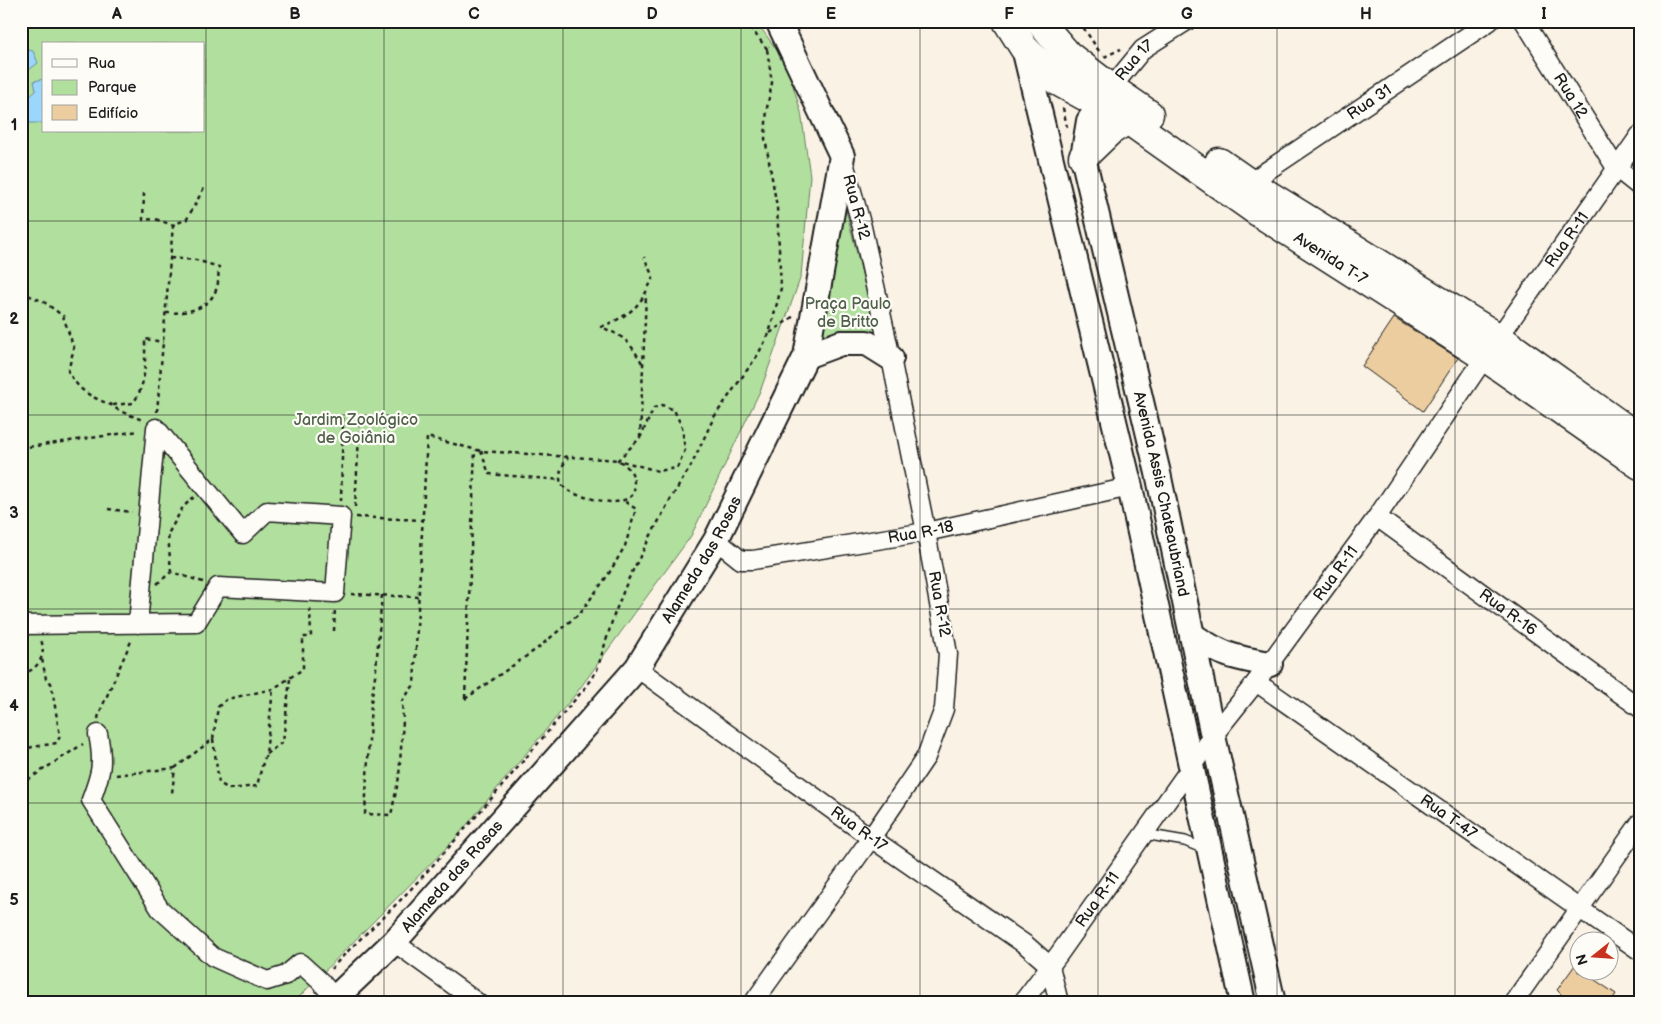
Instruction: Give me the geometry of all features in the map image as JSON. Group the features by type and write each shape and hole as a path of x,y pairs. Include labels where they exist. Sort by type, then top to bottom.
{"main road":[{"name":"Avenida Assis Chateaubriand","path":"1007,21 1024,48 1130,487 1243,1003"},
{"path":"1040,21 1106,97"},
{"path":"779,23 842,156"},
{"name":"Avenida T-7","path":"1024,48 1057,80 1106,97 1249,183 1492,348 1640,465"},
{"name":"Avenida Assis Chateaubriand","path":"1106,97 1089,121 1083,158 1158,473 1213,736 1273,1003"},
{"name":"Avenida T-7","path":"1106,97 1128,120 1258,212 1492,348 1640,439"},
{"path":"1083,158 1110,130 1128,120"},
{"name":"Alameda das Rosas","path":"328,994 394,942 637,668 716,540 806,356 842,156"},
{"path":"806,356 841,343 867,343 891,358"},
{"path":"1192,635 1212,648 1263,673"}],"street":[{"name":"Rua 17","path":"1106,97 1143,49 1187,21"},
{"name":"Rua 31","path":"1249,183 1490,21"},
{"name":"Rua 12","path":"1524,21 1616,168 1640,187"},
{"name":"Rua R-11","path":"1022,1003 1213,736 1263,673 1377,517 1640,135"},
{"name":"Rua R-12","path":"753,1003 871,838 926,757 944,709 948,654 926,532 862,227 842,156"},
{"path":"21,625 196,623 218,587 335,593 341,516 267,511 243,534 156,428"},
{"path":"138,624 156,428"},
{"name":"Rua R-18","path":"716,540 741,560 753,560 926,532 1130,487"},
{"name":"Rua R-16","path":"1377,517 1640,708"},
{"name":"Rua R-17","path":"637,668 871,838 1026,945 1050,966"},
{"name":"Rua T-47","path":"1263,673 1640,951"},
{"path":"98,734 102,756 100,777 91,800 160,909 213,957 267,981 286,974 300,963 328,994"},
{"path":"1513,1003 1640,823"},
{"path":"394,942 478,1003"},
{"path":"1050,966 1059,1003"}],"lane":[{"path":"1144,834 1185,841 1211,851"}],"path":[{"path":"745,21 772,54"},
{"path":"1079,21 1103,57 1129,45"},
{"path":"328,994 350,947 407,893 474,819 584,689 597,670 614,616 649,539 691,466 714,417 757,356 769,334 781,288 777,207 765,138 767,108 772,83 767,49 779,23"},
{"path":"144,193 144,220 155,219 173,225 187,220 205,186"},
{"path":"156,428 173,225"},
{"path":"640,438 646,296 653,277 644,257"},
{"path":"166,313 185,313 207,304 217,287 219,267 196,260 170,258"},
{"path":"21,292 44,302 63,316 74,348 68,371 80,390 95,400 111,405 120,412 134,416 156,428"},
{"path":"643,365 631,346 621,336 601,327 625,317 646,296"},
{"path":"769,334 796,315"},
{"path":"111,405 133,403 139,395 145,368 144,339 163,342"},
{"path":"382,595 372,703 365,814 391,815 399,778 403,721 402,701 414,685 427,437 481,451 618,460 658,471 677,468 685,450 682,427 674,410 662,404 654,408 640,438 618,460"},
{"path":"343,415 341,516 422,520"},
{"path":"21,448 156,428"},
{"path":"475,450 465,699 538,648 580,613 608,575 625,546 636,509 624,501"},
{"path":"481,451 490,474 561,480"},
{"path":"568,457 560,468 559,476 564,488 576,496 605,502 624,501 634,494 635,480 630,468 618,460"},
{"path":"171,572 168,534 183,507 205,488"},
{"path":"108,509 148,514"},
{"path":"171,572 218,587"},
{"path":"141,598 171,572"},
{"path":"273,689 266,754 257,786 229,789 219,783 214,739 218,707 227,700 273,689 303,669 303,637 311,637 309,592"},
{"path":"334,631 335,593 418,597"},
{"path":"21,784 98,734 99,714 138,624"},
{"path":"21,749 57,744 60,736 51,683 46,679 42,659 43,644 40,637"},
{"path":"21,674 32,670 42,659"},
{"path":"266,754 283,742 290,678"},
{"path":"100,777 175,768 214,739"},
{"path":"172,793 175,768"}],"green space":[{"name":"Jardim Zoológico de Goiânia","path":"21,21 756,21 786,63 801,112 810,176 801,276 761,389 691,536 575,695 455,839 293,1003 21,1003"},
{"name":"Praça Paulo de Britto","path":"845,206 878,337 819,342"}],"water":[{"path":"21,49 33,51 38,63 21,76"},
{"path":"42,79 42,123 21,123 21,104 36,91 34,81"}],"building":[{"path":"1394,318 1458,358 1423,411 1362,366"},
{"path":"1568,975 1568,982 1598,982 1616,994 1610,1003 1570,1003 1557,990"}]}
